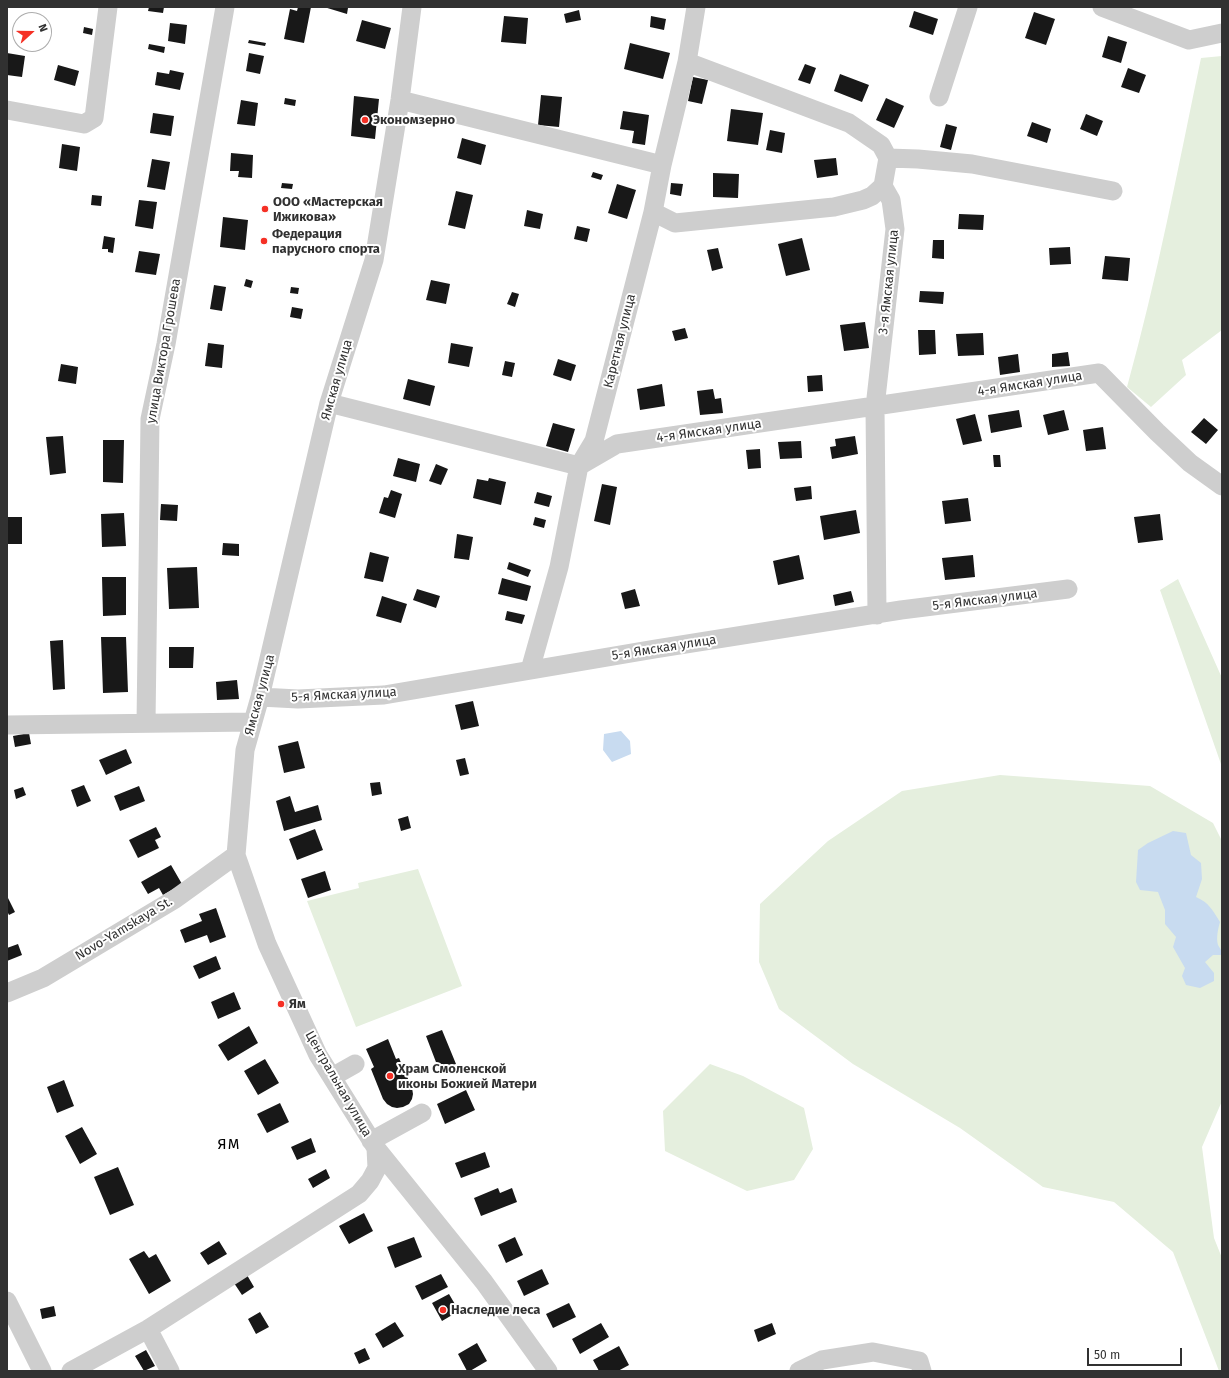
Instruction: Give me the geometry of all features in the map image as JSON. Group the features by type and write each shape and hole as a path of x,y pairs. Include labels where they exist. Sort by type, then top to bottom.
{"street":[{"path":"7,110 84,124 94,118 108,7"},
{"name":"улица Виктора Грошева","path":"146,723 150,419 166,344 225,7"},
{"name":"Ямская улица","path":"245,750 260,697 329,403 374,260 400,100 412,7"},
{"name":"Каретная улица","path":"530,670 559,567 579,466 594,441 653,212 662,165 687,62 696,7"},
{"path":"939,97 968,7"},
{"path":"1102,7 1189,40 1222,33"},
{"path":"653,212 675,223 834,207 863,200 872,196 883,186 888,158 881,145 849,123 687,62"},
{"path":"400,100 662,165"},
{"path":"888,158 972,164 1113,191"},
{"name":"3-я Ямская улица","path":"877,614 875,407 895,229 891,200 883,186"},
{"name":"4-я Ямская улица","path":"579,466 616,444 1099,373 1190,463 1222,486"},
{"path":"329,403 579,466"},
{"name":"5-я Ямская улица","path":"260,697 298,699 384,695 655,649 901,610 1068,589"},
{"path":"7,725 253,722"},
{"name":"Центральная улица","path":"245,750 236,855 267,944 318,1055 373,1145 484,1282 548,1371"},
{"name":"Novo-Yamskaya St.","path":"7,993 43,978 175,899 236,855"},
{"path":"332,1077 355,1064"},
{"path":"71,1371 148,1329 359,1194 370,1181 377,1168 373,1145 422,1113"},
{"path":"7,1301 42,1371"},
{"path":"148,1329 170,1371"},
{"path":"799,1371 822,1360 873,1352 919,1361 922,1371"}],"green space":[{"path":"1222,56 1222,330 1182,360 1186,375 1151,407 1127,387 1158,264 1201,58"},
{"path":"1178,579 1222,678 1222,767 1160,590"},
{"path":"1000,775 1150,786 1213,823 1222,841 1222,1101 1202,1147 1214,1238 1222,1258 1222,1371 1219,1371 1173,1252 1114,1202 1043,1187 960,1128 853,1064 779,1009 759,962 760,904 828,841 902,791"},
{"path":"418,869 462,986 356,1027 307,901 359,888 358,883"},
{"path":"710,1064 743,1076 804,1108 813,1149 794,1180 747,1191 665,1151 663,1111"}],"water":[{"path":"621,731 630,741 631,754 612,762 603,750 604,734"},
{"path":"1173,831 1186,833 1191,855 1201,863 1202,879 1196,897 1210,907 1220,922 1217,939 1222,955 1213,955 1205,962 1214,973 1214,981 1200,988 1186,985 1182,976 1185,968 1173,947 1176,937 1165,924 1165,910 1158,892 1140,890 1136,882 1138,850 1148,843"}],"building":[{"path":"149,7 164,7 163,13 148,11"},
{"path":"298,7 311,7 304,43 284,39 290,9 297,11"},
{"path":"324,7 346,7 348,8 347,14"},
{"path":"579,10 581,20 566,23 564,14"},
{"path":"914,11 938,19 933,35 909,27"},
{"path":"1034,12 1055,19 1046,45 1025,38"},
{"path":"504,16 528,18 526,44 501,42"},
{"path":"651,16 666,19 664,30 650,27"},
{"path":"362,20 391,28 385,49 356,41"},
{"path":"170,23 187,25 185,44 168,41"},
{"path":"84,27 93,29 92,35 83,33"},
{"path":"1108,36 1127,42 1121,63 1102,57"},
{"path":"249,40 266,43 265,46 248,43"},
{"path":"630,43 670,53 663,79 624,69"},
{"path":"149,44 165,47 164,53 148,49"},
{"path":"7,53 25,56 22,77 7,75"},
{"path":"249,53 264,56 260,74 246,71"},
{"path":"805,64 816,68 810,84 798,80"},
{"path":"58,65 79,71 75,86 54,80"},
{"path":"1128,68 1146,75 1139,93 1121,87"},
{"path":"170,70 184,73 180,90 155,85 157,72 169,74"},
{"path":"840,74 869,85 862,102 834,91"},
{"path":"693,77 708,80 702,104 688,101"},
{"path":"541,95 562,97 559,127 538,125"},
{"name":"Экономзерно","path":"354,96 379,99 375,139 351,136"},
{"path":"285,98 296,100 295,106 284,104"},
{"path":"886,98 904,106 894,128 876,120"},
{"path":"241,100 258,103 255,126 237,124"},
{"path":"731,109 763,113 758,145 727,141"},
{"path":"623,111 649,115 645,145 632,143 634,131 620,129"},
{"path":"153,113 174,116 171,136 150,133"},
{"path":"1086,114 1103,121 1097,136 1080,129"},
{"path":"1032,122 1051,129 1047,143 1027,136"},
{"path":"946,124 957,127 951,150 940,147"},
{"path":"770,130 785,133 782,153 766,150"},
{"path":"462,138 486,145 481,165 457,158"},
{"path":"62,144 80,147 77,171 59,168"},
{"path":"231,153 253,155 252,178 238,177 239,171 230,171"},
{"path":"836,158 838,175 817,178 814,160"},
{"path":"152,159 170,162 165,190 147,187"},
{"path":"593,172 603,175 601,180 591,177"},
{"path":"713,173 739,174 738,198 713,197"},
{"path":"282,183 293,184 292,189 281,188"},
{"path":"671,183 683,184 681,196 670,194"},
{"path":"617,184 636,190 627,219 608,213"},
{"path":"456,191 473,195 465,229 448,225"},
{"path":"92,195 102,196 101,206 91,205"},
{"path":"139,200 157,202 153,229 135,226"},
{"path":"527,210 543,214 540,229 524,226"},
{"path":"959,214 984,215 983,230 958,229"},
{"path":"223,217 248,220 245,250 220,247"},
{"path":"577,226 590,229 587,242 574,239"},
{"path":"104,236 115,238 113,253 108,252 108,249 102,249"},
{"path":"802,238 810,270 786,276 778,244"},
{"path":"933,240 944,240 944,259 932,258"},
{"path":"1070,247 1071,264 1050,265 1049,248"},
{"path":"718,248 723,268 712,271 707,250"},
{"path":"139,251 160,254 156,275 135,272"},
{"path":"1105,256 1130,258 1128,281 1102,279"},
{"path":"246,279 253,281 251,288 244,286"},
{"path":"431,280 450,284 446,304 426,300"},
{"path":"214,285 226,287 222,311 210,309"},
{"path":"291,287 299,288 298,294 290,293"},
{"path":"920,291 944,292 943,304 919,302"},
{"path":"512,292 519,294 515,307 507,304"},
{"path":"292,307 303,309 301,319 290,317"},
{"path":"865,322 869,348 844,351 840,325"},
{"path":"685,328 688,338 675,341 672,331"},
{"path":"918,330 935,330 936,354 919,355"},
{"path":"983,333 984,355 958,356 956,334"},
{"path":"208,343 224,345 222,368 205,366"},
{"path":"451,343 473,347 469,367 448,363"},
{"path":"1068,352 1070,366 1052,367 1052,354"},
{"path":"1018,354 1020,372 1000,375 998,357"},
{"path":"558,359 576,365 571,381 553,375"},
{"path":"505,361 515,363 512,377 502,375"},
{"path":"61,364 78,367 76,384 58,381"},
{"path":"822,375 823,391 808,392 807,376"},
{"path":"408,379 435,386 430,406 403,399"},
{"path":"662,384 665,406 640,410 637,389"},
{"path":"713,389 715,399 721,398 723,413 700,415 697,391"},
{"path":"1019,410 1022,427 991,433 988,415"},
{"path":"1064,410 1069,430 1048,435 1043,415"},
{"path":"975,414 982,441 963,445 956,419"},
{"path":"1204,418 1218,430 1206,444 1191,432"},
{"path":"553,423 575,429 568,452 546,446"},
{"path":"1103,427 1106,449 1086,451 1083,430"},
{"path":"63,436 66,473 50,475 46,437"},
{"path":"855,436 858,454 832,459 830,447 836,446 835,439"},
{"path":"103,440 124,440 123,483 103,482"},
{"path":"801,441 802,458 780,459 778,442"},
{"path":"760,449 761,468 748,469 746,450"},
{"path":"993,455 1000,455 1001,467 994,467"},
{"path":"398,458 420,464 416,482 393,476"},
{"path":"436,464 448,469 441,485 429,481"},
{"path":"489,478 506,482 501,505 473,498 477,479 488,481"},
{"path":"602,484 617,487 610,525 594,521"},
{"path":"811,486 812,499 796,501 794,488"},
{"path":"391,490 402,494 395,518 379,513 384,497 388,498"},
{"path":"537,492 552,496 549,507 534,503"},
{"path":"968,498 971,521 945,524 942,501"},
{"path":"161,504 178,505 177,521 160,520"},
{"path":"856,510 860,533 824,540 820,516"},
{"path":"124,513 126,546 102,547 101,514"},
{"path":"1160,514 1163,540 1138,543 1134,517"},
{"path":"7,517 22,517 22,544 7,544"},
{"path":"535,517 546,520 544,528 533,525"},
{"path":"457,534 473,537 469,560 454,558"},
{"path":"223,543 239,544 239,556 222,555"},
{"path":"370,552 389,557 383,582 364,578"},
{"path":"799,555 804,579 778,585 773,561"},
{"path":"973,555 975,577 945,580 942,558"},
{"path":"509,562 531,570 528,577 507,569"},
{"path":"197,567 199,608 169,609 167,568"},
{"path":"102,577 126,577 126,615 103,616"},
{"path":"502,578 531,586 527,601 498,594"},
{"path":"417,589 440,596 436,608 413,600"},
{"path":"635,589 640,606 625,609 621,593"},
{"path":"851,591 854,602 835,606 833,595"},
{"path":"382,596 407,604 401,623 376,616"},
{"path":"507,611 525,615 522,624 505,620"},
{"path":"101,637 126,637 128,692 103,693"},
{"path":"63,640 65,689 53,690 50,641"},
{"path":"169,647 194,647 193,668 169,668"},
{"path":"237,680 239,699 217,700 216,682"},
{"path":"473,701 479,726 461,730 455,705"},
{"path":"29,733 31,744 15,747 13,736"},
{"path":"298,741 305,768 284,773 278,746"},
{"path":"126,749 132,763 106,775 99,760"},
{"path":"465,758 469,774 460,776 456,760"},
{"path":"380,782 382,794 372,796 370,783"},
{"path":"84,785 91,801 77,807 71,790"},
{"path":"139,786 145,801 120,811 114,796"},
{"path":"23,787 26,795 16,799 14,790"},
{"path":"290,796 295,812 318,805 322,820 284,831 276,801"},
{"path":"408,816 411,828 401,831 398,819"},
{"path":"156,827 161,837 155,840 159,848 138,858 129,840"},
{"path":"315,829 323,850 297,860 289,839"},
{"path":"171,865 182,884 163,895 159,888 148,894 141,882"},
{"path":"325,871 331,890 308,898 301,879"},
{"path":"7,896 15,912 9,915 7,911"},
{"path":"216,908 226,937 210,943 207,935 185,943 180,930 202,921 199,914"},
{"path":"18,944 22,955 7,961 7,948"},
{"path":"216,956 221,969 199,979 193,966"},
{"path":"234,992 241,1009 218,1019 211,1002"},
{"path":"249,1026 258,1043 228,1061 218,1045"},
{"path":"442,1030 456,1064 439,1070 426,1036"},
{"name":"Храм Смоленской иконы Божией Матери","path":"388,1039 396,1059 399,1058 412,1088 412,1099 409,1104 403,1107 392,1107 383,1099 371,1069 374,1067 366,1049"},
{"path":"265,1059 279,1083 258,1095 244,1071"},
{"path":"64,1080 74,1106 57,1113 47,1087"},
{"path":"466,1090 475,1110 445,1124 437,1104"},
{"path":"280,1103 289,1122 267,1133 257,1114"},
{"path":"82,1127 97,1154 80,1164 65,1136"},
{"path":"311,1138 316,1152 297,1160 291,1147"},
{"path":"485,1152 490,1167 461,1178 455,1163"},
{"path":"118,1167 134,1205 110,1215 94,1177"},
{"path":"326,1169 330,1178 313,1188 308,1179"},
{"path":"498,1188 500,1193 512,1188 517,1202 481,1216 474,1198"},
{"path":"364,1213 373,1231 349,1244 339,1226"},
{"path":"414,1237 422,1257 395,1268 387,1247"},
{"path":"515,1237 523,1255 506,1263 498,1245"},
{"path":"219,1241 227,1254 208,1265 200,1253"},
{"path":"144,1251 149,1258 156,1254 171,1281 149,1294 129,1259"},
{"path":"542,1269 549,1284 524,1296 517,1281"},
{"path":"441,1274 448,1287 422,1300 415,1286"},
{"path":"247,1275 254,1287 242,1295 234,1283"},
{"path":"449,1294 459,1311 442,1321 432,1303"},
{"path":"569,1303 576,1317 553,1328 546,1314"},
{"path":"54,1306 56,1316 42,1319 40,1309"},
{"path":"260,1312 269,1327 256,1334 248,1319"},
{"path":"395,1322 404,1336 383,1348 375,1334"},
{"path":"601,1323 609,1337 580,1354 572,1339"},
{"path":"772,1323 776,1334 758,1342 754,1330"},
{"path":"477,1343 487,1361 470,1371 467,1371 458,1354"},
{"path":"619,1346 629,1365 618,1371 599,1371 593,1360"},
{"path":"365,1348 370,1359 359,1364 354,1353"},
{"path":"146,1350 155,1366 144,1371 135,1356"}],"place":[{"name":"Экономзерно","path":"365,120"},
{"name":"ООО «Мастерская Ижикова»","path":"265,209"},
{"name":"Федерация парусного спорта","path":"264,241"},
{"name":"Ям","path":"281,1004"},
{"name":"Храм Смоленской иконы Божией Матери","path":"390,1076"},
{"name":"Наследие леса","path":"443,1310"}],"district":[{"name":"ЯМ","path":"229,1145"}]}
